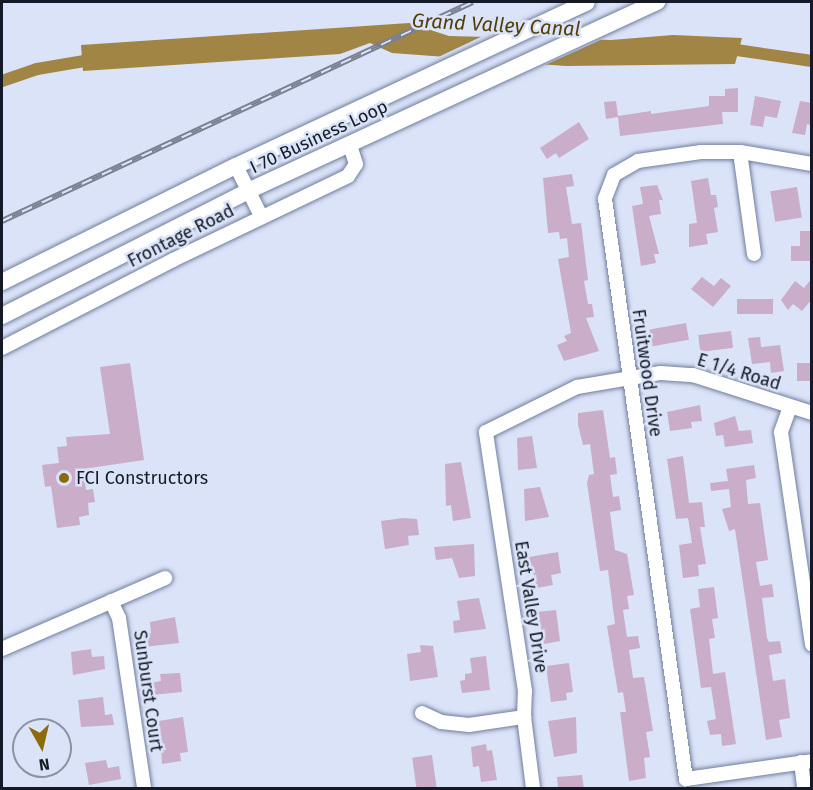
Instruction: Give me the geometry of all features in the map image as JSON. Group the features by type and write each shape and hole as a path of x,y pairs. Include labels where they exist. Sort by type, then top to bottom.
{"main road":[{"name":"I 70 Business Loop","path":"2,282 236,166 587,2"},
{"name":"I 70 Business Loop","path":"2,316 248,191 657,2"}],"street":[{"name":"Frontage Road","path":"2,348 261,216 348,176 356,164 350,145"},
{"name":"Fruitwood Drive","path":"806,761 686,779 605,199 608,184 614,175 638,161 701,152 740,152 812,164"},
{"path":"740,152 754,254"},
{"path":"236,166 261,216"},
{"name":"E 1/4 Road","path":"486,432 577,387 630,376 693,375 812,413"},
{"path":"790,407 781,432 812,645"},
{"name":"East Valley Drive","path":"486,432 525,691 524,717 533,789"},
{"path":"2,650 165,578"},
{"name":"Sunburst Court","path":"111,601 119,618 144,789"},
{"path":"422,713 441,722 469,725 524,717"},
{"path":"804,789 806,761"}],"shaded area":[{"path":"409,23 449,36 611,40 673,35 742,38 735,64 566,66 392,53 370,43 340,54 83,71 81,45"}],"pier":[{"path":"487,34 607,37 543,66 434,59"}],"building":[{"path":"738,88 738,112 722,112 723,124 620,136 618,117 606,119 604,102 616,101 618,116 651,111 651,114 709,106 709,96 725,96 725,89"},
{"path":"755,96 781,101 777,118 765,116 763,127 750,125"},
{"path":"800,101 812,103 812,125 807,124 805,135 792,133"},
{"path":"579,122 589,139 559,158 556,153 547,159 540,148"},
{"path":"572,174 574,186 566,187 572,224 581,223 588,280 584,281 588,304 592,304 594,317 586,318 599,351 564,361 557,345 567,341 564,336 571,333 558,259 569,257 567,238 560,239 559,232 548,233 543,178"},
{"path":"708,178 711,195 716,195 718,207 714,208 718,232 706,234 708,244 689,247 689,224 697,223 691,181"},
{"path":"657,185 663,200 659,200 661,214 649,216 659,254 654,254 656,263 641,266 632,206 643,204 640,187"},
{"path":"797,187 802,218 775,222 770,191"},
{"path":"800,231 812,231 812,261 791,261 791,246 800,246"},
{"path":"702,277 714,286 721,278 731,286 713,307 691,289"},
{"path":"812,278 812,299 802,311 793,304 788,310 781,300 795,281 804,288"},
{"path":"737,299 773,299 773,314 737,314"},
{"path":"686,323 689,340 653,346 650,329"},
{"path":"731,331 733,348 700,352 698,335"},
{"path":"760,337 761,347 780,345 784,371 771,373 770,362 752,364 748,338"},
{"name":"FCI Constructors","path":"130,363 144,460 83,469 86,490 93,489 95,502 88,503 89,515 79,517 80,525 57,528 51,486 45,487 42,465 59,463 57,447 67,446 66,437 110,434 100,367"},
{"path":"797,363 812,363 812,381 797,381"},
{"path":"700,405 702,421 691,422 692,428 670,431 667,412"},
{"path":"603,410 610,458 615,457 617,474 610,475 613,497 619,496 621,510 610,512 615,550 627,554 634,595 627,596 629,609 623,610 627,637 638,636 640,648 629,650 633,678 644,677 653,731 646,732 650,757 644,758 646,778 629,781 620,712 626,712 623,692 618,693 607,626 615,624 608,570 600,571 587,483 589,475 594,474 590,444 583,445 578,425 578,413"},
{"path":"735,416 739,431 751,430 753,443 725,447 723,435 716,436 714,423"},
{"path":"532,436 537,468 518,470 517,438"},
{"path":"683,456 689,503 702,502 705,527 700,527 706,564 698,565 699,576 683,578 679,545 692,543 688,518 676,519 667,459"},
{"path":"461,462 471,518 453,521 451,505 446,506 445,464"},
{"path":"754,465 756,478 746,480 748,504 760,503 768,560 756,562 760,586 772,584 774,597 762,598 767,638 769,642 780,641 782,653 769,655 773,681 785,679 790,718 779,720 782,737 766,740 735,529 729,531 722,509 731,507 729,489 711,491 710,483 728,481 726,469"},
{"path":"540,487 549,517 525,521 524,489"},
{"path":"417,519 419,535 408,536 409,545 385,549 381,521"},
{"path":"474,544 475,576 459,578 452,558 436,560 434,547"},
{"path":"558,552 561,573 551,575 553,585 537,588 529,557"},
{"path":"714,587 718,618 712,619 715,638 709,639 713,674 725,672 736,744 722,746 721,734 710,735 707,721 716,719 711,687 701,688 690,609 700,607 698,589"},
{"path":"479,598 486,629 454,633 453,621 460,620 457,601"},
{"path":"556,610 560,641 544,644 537,612"},
{"path":"175,617 179,643 144,647 142,634 151,633 150,622"},
{"path":"420,645 433,646 438,677 410,681 407,654 421,652"},
{"path":"91,649 92,657 104,656 105,669 73,675 71,652"},
{"path":"486,656 490,690 462,693 460,681 465,680 465,674 472,673 470,658"},
{"path":"569,663 573,692 566,693 567,700 551,702 546,666"},
{"path":"180,673 182,692 152,695 150,683 161,681 160,674"},
{"path":"103,697 105,715 112,714 114,725 81,727 78,700"},
{"path":"183,717 188,752 180,753 181,761 162,764 159,721"},
{"path":"576,717 577,753 554,757 548,721"},
{"path":"486,744 487,751 492,750 497,780 481,782 479,766 473,767 471,747"},
{"path":"432,755 437,788 416,788 412,758"},
{"path":"106,760 108,768 119,766 121,779 89,785 85,763"},
{"path":"582,775 584,789 558,789 557,777"}],"waterway":[{"name":"Grand Valley Canal","path":"723,48 812,61"},
{"name":"Grand Valley Canal","path":"2,81 37,69 96,59"}],"railway":[{"path":"2,221 473,2"}],"place":[{"name":"FCI Constructors","path":"64,478"}]}
